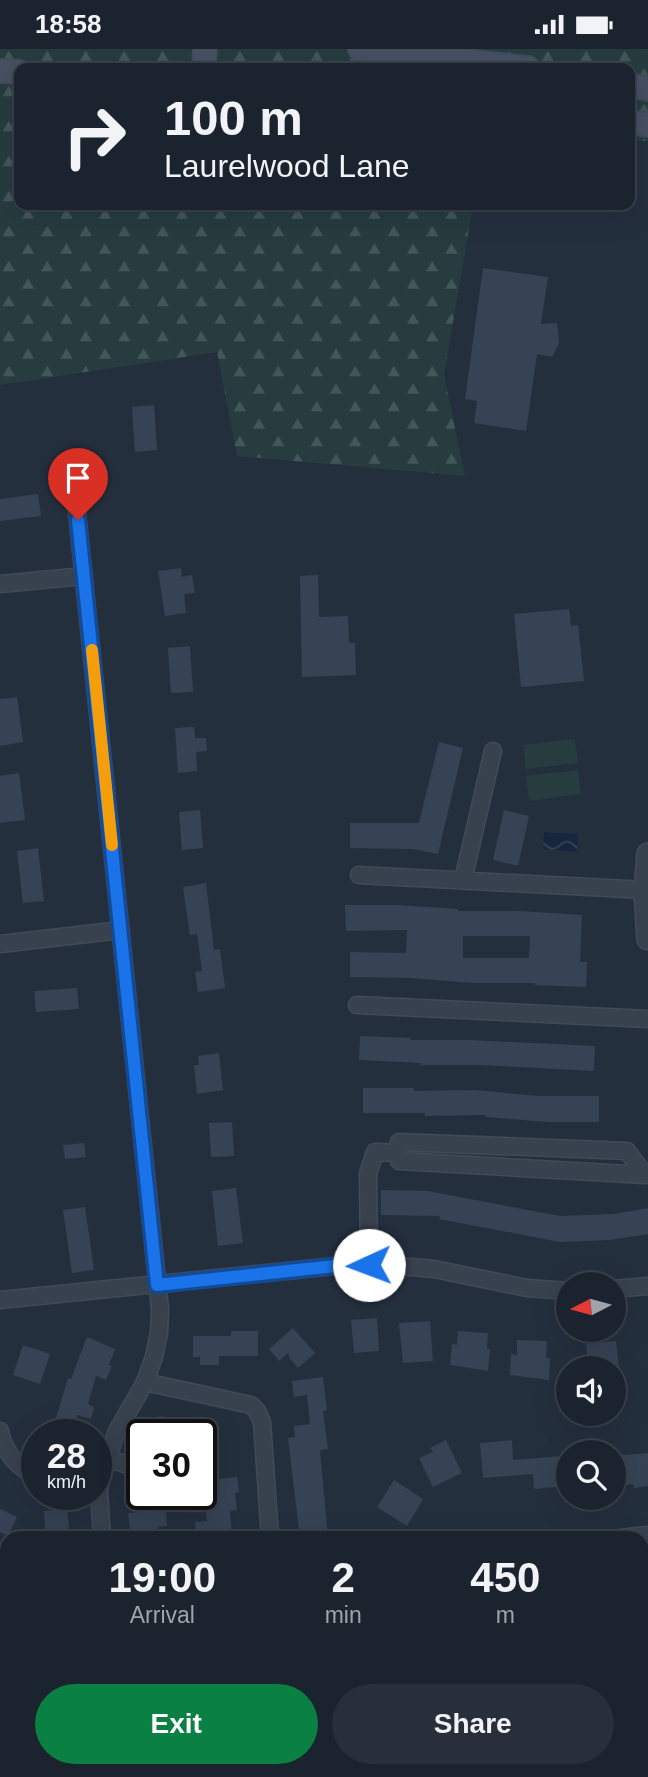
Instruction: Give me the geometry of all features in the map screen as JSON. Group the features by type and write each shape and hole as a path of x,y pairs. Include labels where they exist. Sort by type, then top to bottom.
{"main road":[{"path":"360,49 484,63"}],"street":[{"path":"72,465 160,1309 154,1357 145,1382 112,1444"},
{"path":"0,584 84,576"},
{"path":"463,880 493,751"},
{"path":"648,854 645,890 648,939"},
{"path":"359,875 645,890"},
{"path":"0,943 121,930"},
{"path":"357,1005 648,1019"},
{"path":"369,1265 368,1174 375,1152 399,1153 399,1142 627,1151 647,1174"},
{"path":"0,1300 335,1266 369,1265 434,1269 527,1288 556,1290"},
{"path":"626,1288 648,1286"},
{"path":"145,1382 255,1400 262,1422 270,1531"},
{"path":"0,1431 5,1449 21,1467"},
{"path":"100,1510 102,1531"}],"green space":[{"path":"0,49 648,49 648,141 635,140 635,63 14,63 14,210 472,210 444,375 465,476 237,456 217,352 0,385"},
{"path":"575,739 578,763 526,769 523,745"},
{"path":"578,770 581,794 529,801 526,776"}],"water":[{"path":"544,832 578,834 577,852 543,849"}],"building":[{"path":"483,268 548,277 541,324 557,323 559,343 552,357 537,354 526,431 474,423 477,401 465,399"},
{"path":"154,405 157,450 135,452 132,407"},
{"path":"38,494 41,516 0,521 0,499"},
{"path":"181,568 182,577 192,575 195,593 184,594 186,613 165,616 158,571"},
{"path":"318,575 319,617 348,616 349,643 355,643 356,675 302,677 300,576"},
{"path":"569,609 571,626 578,625 584,681 521,687 514,614"},
{"path":"190,646 193,692 171,693 168,648"},
{"path":"17,697 23,742 0,746 0,699"},
{"path":"194,727 195,738 206,738 207,751 196,752 197,771 178,773 175,728"},
{"path":"439,742 463,748 438,854 413,849 350,848 350,823 419,823"},
{"path":"19,773 25,820 0,823 0,776"},
{"path":"200,810 203,848 182,850 179,812"},
{"path":"504,810 529,816 518,866 493,860"},
{"path":"38,848 44,901 23,903 17,851"},
{"path":"206,883 214,950 220,949 225,988 198,992 195,972 202,971 197,934 190,935 183,887"},
{"path":"345,905 397,905 458,911 582,915 580,962 587,962 586,987 350,977 350,952 406,953 407,930 346,931","holes":["463,936 530,936 529,958 463,958"]},
{"path":"77,988 79,1009 36,1012 34,991"},
{"path":"360,1036 595,1046 594,1071 359,1060"},
{"path":"219,1053 223,1090 197,1094 194,1065 199,1065 198,1056"},
{"path":"363,1088 599,1096 599,1122 548,1122 485,1117 486,1115 363,1113"},
{"path":"232,1122 234,1156 211,1157 209,1123"},
{"path":"84,1143 86,1157 65,1159 63,1145"},
{"path":"236,1188 243,1243 218,1246 212,1191"},
{"path":"381,1190 428,1191 560,1216 614,1214 648,1208 648,1234 609,1240 560,1242 439,1219 440,1216 381,1215"},
{"path":"85,1207 94,1270 72,1273 63,1210"},
{"path":"377,1318 379,1351 354,1353 351,1320"},
{"path":"430,1321 433,1361 403,1363 399,1323"},
{"path":"293,1328 315,1353 298,1368 288,1353 279,1361 269,1349"},
{"path":"231,1331 258,1331 258,1356 219,1356 219,1365 200,1365 200,1357 193,1357 193,1336 231,1336"},
{"path":"458,1331 488,1333 488,1371 450,1365 452,1344 457,1345"},
{"path":"87,1337 115,1349 106,1380 96,1376 88,1404 94,1407 91,1419 77,1415 77,1419 56,1419 68,1378 71,1379"},
{"path":"517,1340 547,1341 546,1358 550,1358 549,1380 510,1375 511,1354 517,1355"},
{"path":"616,1342 618,1356 587,1356 586,1344"},
{"path":"23,1345 50,1354 40,1384 13,1375"},
{"path":"323,1377 327,1410 323,1411 328,1449 320,1450 327,1531 299,1531 288,1438 295,1437 294,1426 310,1424 307,1395 294,1397 292,1381"},
{"path":"158,1416 185,1419 158,1419"},
{"path":"446,1440 462,1473 433,1487 419,1458 433,1452 430,1448"},
{"path":"512,1440 513,1460 556,1456 556,1487 534,1489 533,1474 483,1478 480,1443"},
{"path":"648,1453 648,1486 634,1488 633,1484 626,1485 626,1455"},
{"path":"237,1477 239,1492 235,1493 237,1510 230,1511 231,1531 196,1531 195,1522 207,1521 206,1510 217,1510 217,1479"},
{"path":"394,1480 423,1499 407,1526 377,1507"},
{"path":"0,1509 17,1517 10,1531 0,1531"},
{"path":"67,1510 69,1531 45,1531 44,1511"},
{"path":"134,1510 166,1510 167,1526 158,1527 158,1531 130,1531 128,1513 134,1513"}],"slow traffic":[{"path":"92,650 112,845"}],"route":[{"path":"78,520 157,1285 335,1266 369,1265"}]}
